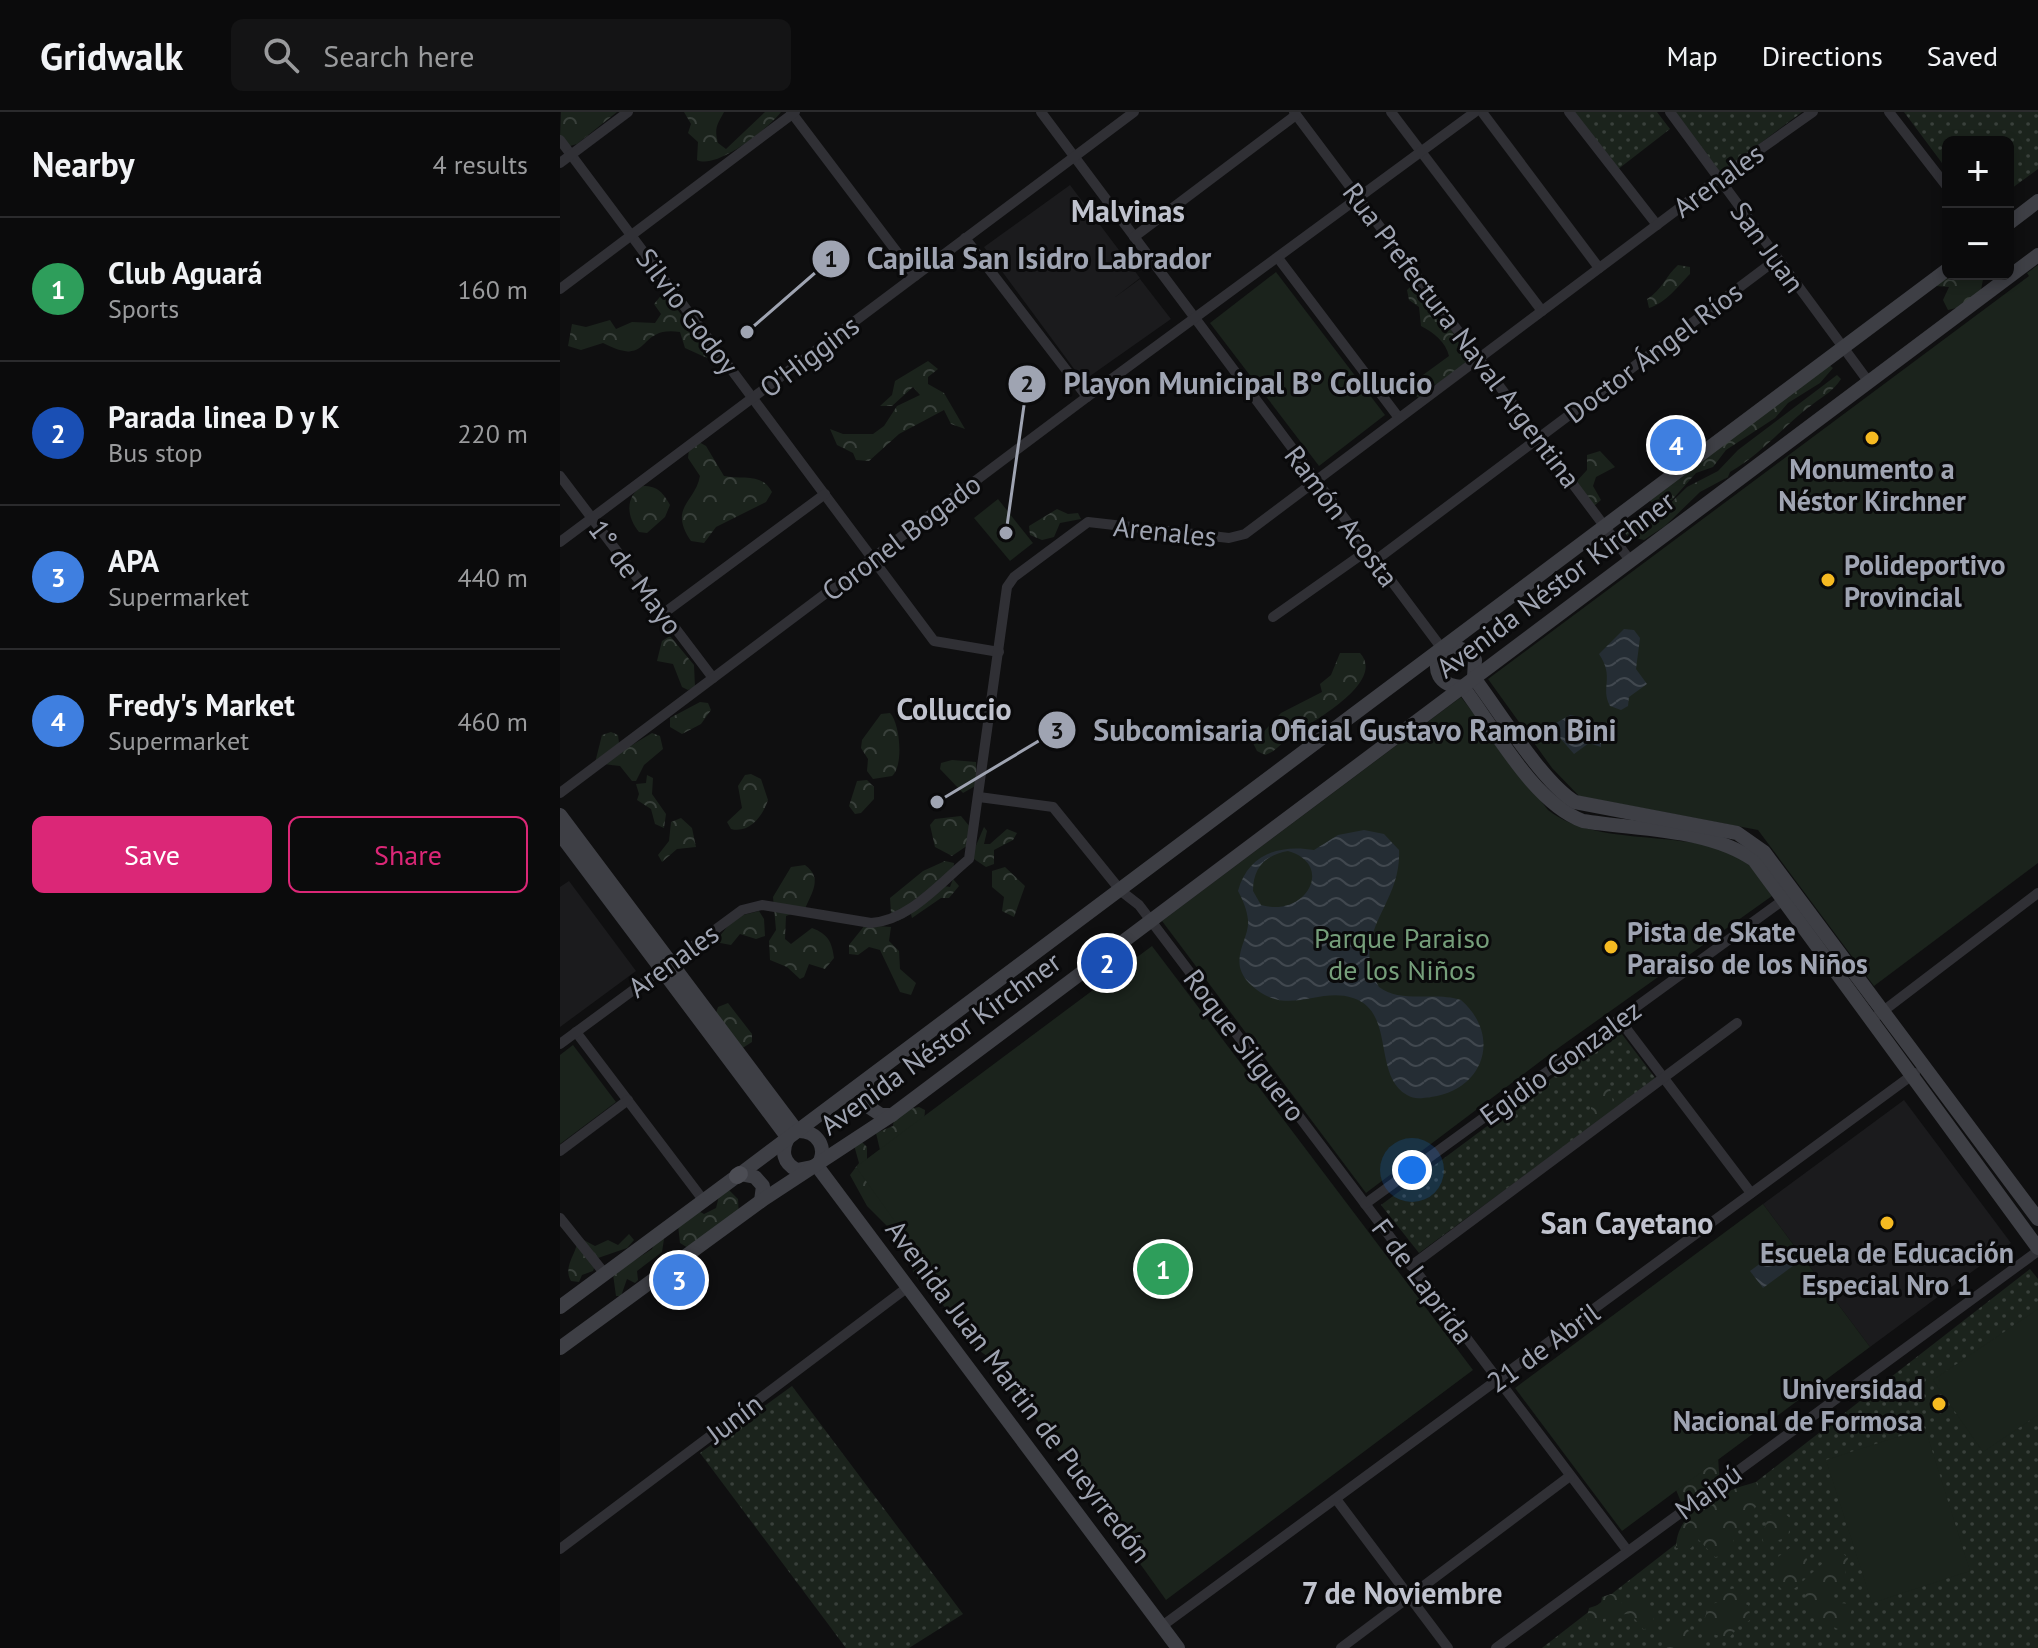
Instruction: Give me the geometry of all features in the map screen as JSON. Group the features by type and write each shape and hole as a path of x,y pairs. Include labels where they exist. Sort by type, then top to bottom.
{"main road":[{"path":"2014,219 2038,201"},
{"name":"Avenida Néstor Kirchner","path":"560,1348 761,1201 892,1115 2038,255"},
{"name":"Avenida Néstor Kirchner","path":"560,1307 1121,891 1942,274"},
{"path":"1453,646 1470,652 1475,660 1468,682 1445,684 1438,678 1435,668 1443,650 1453,646"},
{"path":"1468,682 1535,784 1565,814 1583,821 1708,840 1739,849 1754,860 1790,896 1917,1072 2038,1249"},
{"path":"560,815 666,965 793,1134"},
{"path":"560,834 666,965"},
{"path":"1917,1072 2038,1219"},
{"path":"868,1079 865,1090 869,1107 881,1115 892,1115"},
{"path":"811,1132 820,1141 822,1154 817,1166 804,1171 791,1167 783,1150 793,1134 811,1132"},
{"name":"Avenida Juan Martin de Pueyrredón","path":"817,1166 1178,1648"},
{"path":"739,1175 755,1177 763,1186 761,1201"}],"street":[{"path":"560,163 628,112"},
{"name":"Ramón Acosta","path":"1041,112 1443,650"},
{"name":"O'Higgins","path":"560,542 1134,112"},
{"path":"1391,112 1542,311"},
{"name":"Coronel Bogado","path":"560,793 1087,397 1475,112"},
{"path":"1482,112 1599,268"},
{"path":"1569,112 1657,225"},
{"name":"San Juan","path":"1670,112 1868,381"},
{"name":"Arenales","path":"560,1044 742,910 762,905 871,923 886,922 905,913 969,859 1007,587 1014,577 1088,522 1168,533 1236,537 1813,112"},
{"path":"1889,112 1942,180"},
{"path":"560,289 793,113 915,276"},
{"path":"1134,237 1295,113"},
{"name":"Rua Prefectura Naval Argentina","path":"1295,113 1629,559"},
{"name":"Silvio Godoy","path":"560,140 934,641 999,652"},
{"path":"965,238 1087,397"},
{"path":"1278,258 1399,418"},
{"name":"Doctor Ángel Ríos","path":"1376,560 1777,259"},
{"name":"1° de Mayo","path":"560,476 713,678"},
{"path":"664,613 825,494"},
{"path":"1273,617 1368,550"},
{"name":"Roque Silguero","path":"979,797 1053,807 1121,891 1139,905 1365,1204"},
{"path":"1876,1016 2038,893"},
{"name":"Egidio Gonzalez","path":"1365,1204 1790,896"},
{"path":"1619,1019 1751,1193"},
{"path":"1411,1266 1737,1023"},
{"path":"576,1032 704,1201"},
{"name":"21 de Abril","path":"1162,1626 1917,1072"},
{"path":"560,1151 628,1100"},
{"name":"F de Laprida","path":"1365,1204 1627,1550"},
{"path":"560,1218 605,1274"},
{"name":"Maipú","path":"1496,1648 2038,1249"},
{"name":"Junín","path":"560,1549 908,1287"},
{"path":"1341,1648 1570,1476"},
{"path":"1336,1499 1448,1648"}],"shaded area":[{"path":"1070,185 1140,278 1114,298 1140,279 1171,319 1083,381 984,247"},
{"path":"569,881 636,971 560,1027 560,887"},
{"name":"Escuela de Educación Especial Nro 1","path":"1904,1100 2011,1243 1870,1347 1763,1204"}],"green space":[{"path":"561,112 617,112 577,144 570,146 560,138"},
{"path":"684,112 724,112 716,134 718,143 726,149 765,112 781,112 741,146 706,162 697,160 698,142 688,133 691,124"},
{"path":"1574,112 1657,112 1670,129 1617,170"},
{"path":"1673,112 1802,112 1722,172 1717,172"},
{"path":"1904,112 2038,112 2038,169 2014,187 2014,136 1942,136 1942,163"},
{"path":"1678,265 1690,267 1690,274 1666,298 1649,308 1647,299"},
{"name":"Polideportivo Provincial","path":"2038,265 2038,863 1874,986 1758,830 1579,796 1552,768 1488,679 2029,276 2027,273"},
{"path":"1276,272 1385,415 1319,466 1210,323"},
{"path":"1942,280 1983,280 1981,290 1960,307 1948,310 1943,300 1949,287 1936,286"},
{"path":"1412,285 1434,309 1439,322 1449,326 1469,360 1440,384 1432,385 1434,390 1420,399 1412,383 1449,356 1438,338 1421,326 1419,307 1409,300 1407,290"},
{"path":"664,292 709,351 707,358 685,348 680,332 656,334 630,351 603,343 581,350 568,346 572,324 586,327 610,320 616,329 632,322 655,323 661,314 654,304"},
{"path":"928,361 938,369 928,377 928,384 944,393 965,429 951,424 944,410 899,434 869,461 856,460 853,453 837,445 830,429 843,434 873,434 884,426 897,406 920,395 913,387 892,406 880,406 892,395 895,381"},
{"path":"1829,365 1833,368 1820,383 1726,450 1713,467 1696,473 1672,500 1660,504 1651,502 1648,498"},
{"path":"1837,375 1841,379 1832,390 1730,472 1728,477 1700,492 1665,526 1644,540 1627,536 1622,526 1638,517 1642,519 1643,527 1647,526 1687,487 1718,471 1738,450"},
{"path":"699,442 706,446 724,476 757,479 772,492 766,502 716,527 704,543 691,541 682,520 682,513 700,476 688,458 689,449"},
{"path":"1600,451 1615,467 1596,477 1593,486 1601,500 1594,506 1576,482 1587,470 1587,455"},
{"path":"643,486 660,491 670,505 665,517 647,533 639,532 629,508 633,495"},
{"path":"998,499 1033,543 1010,561 974,518"},
{"path":"1057,509 1068,514 1078,513 1081,519 1060,523 1054,537 1042,540 1030,535 1029,526"},
{"path":"670,636 694,665 695,687 688,690 682,687 673,664 657,661 662,641"},
{"path":"1340,653 1360,653 1365,664 1364,676 1356,687 1331,710 1294,733 1273,751 1265,755 1257,751 1253,743 1281,713 1322,692 1320,684 1331,675"},
{"name":"Parque Paraiso de los Niños","path":"1461,697 1548,810 1570,823 1596,831 1707,845 1731,853 1753,869 1772,896 1550,1054 1366,1193 1162,921"},
{"path":"700,702 708,703 711,710 701,724 682,734 670,727 670,718"},
{"path":"890,713 898,735 896,771 892,776 873,779 867,771 868,759 861,748 862,740 881,714"},
{"path":"611,732 618,735 619,743 632,745 652,733 660,736 663,749 644,765 636,781 632,781 620,766 595,763 602,735"},
{"path":"952,760 976,762 977,785 963,793 940,769 941,763"},
{"path":"751,774 761,779 768,800 763,812 749,826 731,829 727,822 742,808 738,786 745,775"},
{"path":"647,775 653,778 652,794 666,814 664,828 655,824 651,809 637,800 636,784 646,783"},
{"path":"867,780 874,787 874,799 861,813 855,814 849,806 857,781"},
{"path":"961,816 975,833 974,841 952,856 935,847 930,825 935,819"},
{"path":"681,818 692,828 696,847 677,849 662,862 658,855 669,841 671,822"},
{"path":"984,827 987,831 984,844 990,844 1007,829 1017,833 1013,840 994,850 994,864 986,867 971,857"},
{"path":"945,861 954,863 953,875 945,886 950,887 953,879 959,886 949,898 941,898 912,918 911,914 898,921 891,913 890,898 923,871"},
{"path":"805,865 814,875 813,891 805,909 786,916 785,939 791,944 812,928 828,939 834,958 825,969 809,964 804,977 800,979 787,967 770,960 769,941 776,930 773,897 791,867"},
{"path":"1005,867 1025,886 1014,917 1002,911 1004,897 992,887 992,871"},
{"path":"759,911 764,919 765,936 756,939 740,934 731,945 715,942 735,917"},
{"path":"865,925 891,927 889,941 899,951 900,969 916,983 911,995 900,992 880,950 869,947 858,955 849,954 849,945"},
{"path":"1152,946 1473,1370 1166,1600 856,1167"},
{"path":"728,1003 752,1034 752,1042 741,1049 715,1016 718,1007"},
{"path":"1618,1029 1656,1079 1419,1253 1381,1205"},
{"path":"573,1045 616,1102 560,1144 560,1055"},
{"path":"1605,1083 1609,1083 1615,1113 1598,1124 1591,1117 1591,1098"},
{"path":"919,1107 925,1110 924,1122 1078,1476 1045,1434 1037,1418 1016,1401 987,1356 977,1349 930,1288 918,1280 887,1226 867,1206 850,1175 859,1163 854,1145 861,1141 867,1147 867,1160 880,1150 876,1133 893,1126 894,1118 904,1110"},
{"path":"728,1189 738,1199 739,1217 688,1248 680,1243 678,1225 695,1209 704,1214 716,1208 719,1196"},
{"path":"1763,1204 1870,1347 1622,1531 1515,1388"},
{"path":"629,1234 634,1240 627,1248 598,1258 593,1271 582,1275 579,1282 571,1281 568,1270 578,1237 595,1246 608,1240 618,1245"},
{"path":"658,1236 664,1239 662,1252 637,1271 638,1280 635,1283 627,1279 621,1296 616,1296 613,1274 652,1249"},
{"name":"Universidad Nacional de Formosa","path":"2030,1269 2038,1279 2038,1648 1542,1648"},
{"path":"2038,1309 2038,1415 1983,1452 1933,1380"},
{"path":"792,1386 963,1614 909,1648 846,1648 700,1453"},
{"path":"1925,1428 1970,1571 1872,1603 1826,1460"},
{"path":"1718,1456 1720,1487 1681,1502 1674,1485"},
{"path":"1756,1482 1762,1501 1741,1525 1731,1555 1715,1557 1698,1539 1691,1548 1676,1548 1678,1534 1693,1512 1717,1496"},
{"path":"1781,1510 1791,1519 1788,1537 1764,1545 1762,1536 1769,1515"},
{"path":"1792,1546 1799,1546 1808,1561 1798,1586 1786,1594 1776,1583 1778,1557"},
{"path":"1838,1549 1848,1558 1845,1575 1839,1588 1827,1594 1827,1598 1830,1602 1850,1604 1852,1608 1849,1622 1838,1629 1811,1617 1802,1582 1823,1563 1825,1554"},
{"path":"1737,1588 1741,1591 1744,1604 1748,1605 1751,1619 1744,1625 1737,1619 1734,1621 1735,1631 1729,1638 1708,1633 1702,1626 1709,1605 1718,1602 1725,1590"},
{"path":"1617,1595 1623,1605 1631,1599 1645,1601 1655,1622 1644,1630 1630,1613 1603,1619 1603,1633 1594,1633 1585,1625 1589,1608 1601,1604 1602,1597"},
{"path":"1679,1621 1706,1648 1666,1648 1665,1622"}],"water":[{"path":"1624,629 1634,630 1640,638 1636,669 1647,684 1629,697 1628,706 1621,710 1610,706 1607,699 1606,670 1599,654"},
{"path":"1570,715 1590,719 1601,737 1601,747 1589,743 1574,754 1560,738 1548,740 1549,727"},
{"path":"1364,830 1384,834 1399,850 1393,887 1372,935 1369,951 1371,968 1379,987 1397,995 1461,1000 1474,1014 1481,1029 1484,1045 1475,1073 1449,1092 1416,1098 1396,1086 1375,1016 1366,1005 1340,995 1289,1001 1276,999 1263,994 1243,974 1240,958 1248,920 1238,891 1249,868 1267,854 1289,849 1314,850 1338,835","holes":["1288,851 1302,858 1310,867 1312,878 1302,897 1291,904 1277,907 1261,905 1253,891 1255,876 1262,864"]},
{"path":"1784,1246 1797,1263 1763,1288 1750,1271"}],"place":[{"name":"Capilla San Isidro Labrador","path":"747,332"},
{"name":"Monumento a Néstor Kirchner","path":"1872,438"},
{"name":"Fredy's Market","path":"1676,445"},
{"name":"Playon Municipal B° Collucio","path":"1006,533"},
{"name":"Polideportivo Provincial","path":"1828,580"},
{"name":"Subcomisaria Oficial Gustavo Ramon Bini","path":"937,802"},
{"name":"Pista de Skate Paraiso de los Niños","path":"1611,947"},
{"name":"Parada linea D y K","path":"1107,963"},
{"name":"Escuela de Educación Especial Nro 1","path":"1887,1223"},
{"name":"Club Aguará","path":"1163,1269"},
{"name":"APA","path":"679,1280"},
{"name":"Universidad Nacional de Formosa","path":"1939,1404"}],"district":[{"name":"Malvinas","path":"1128,210"},
{"name":"Colluccio","path":"954,708"},
{"name":"San Cayetano","path":"1627,1222"},
{"name":"7 de Noviembre","path":"1402,1592"}]}
